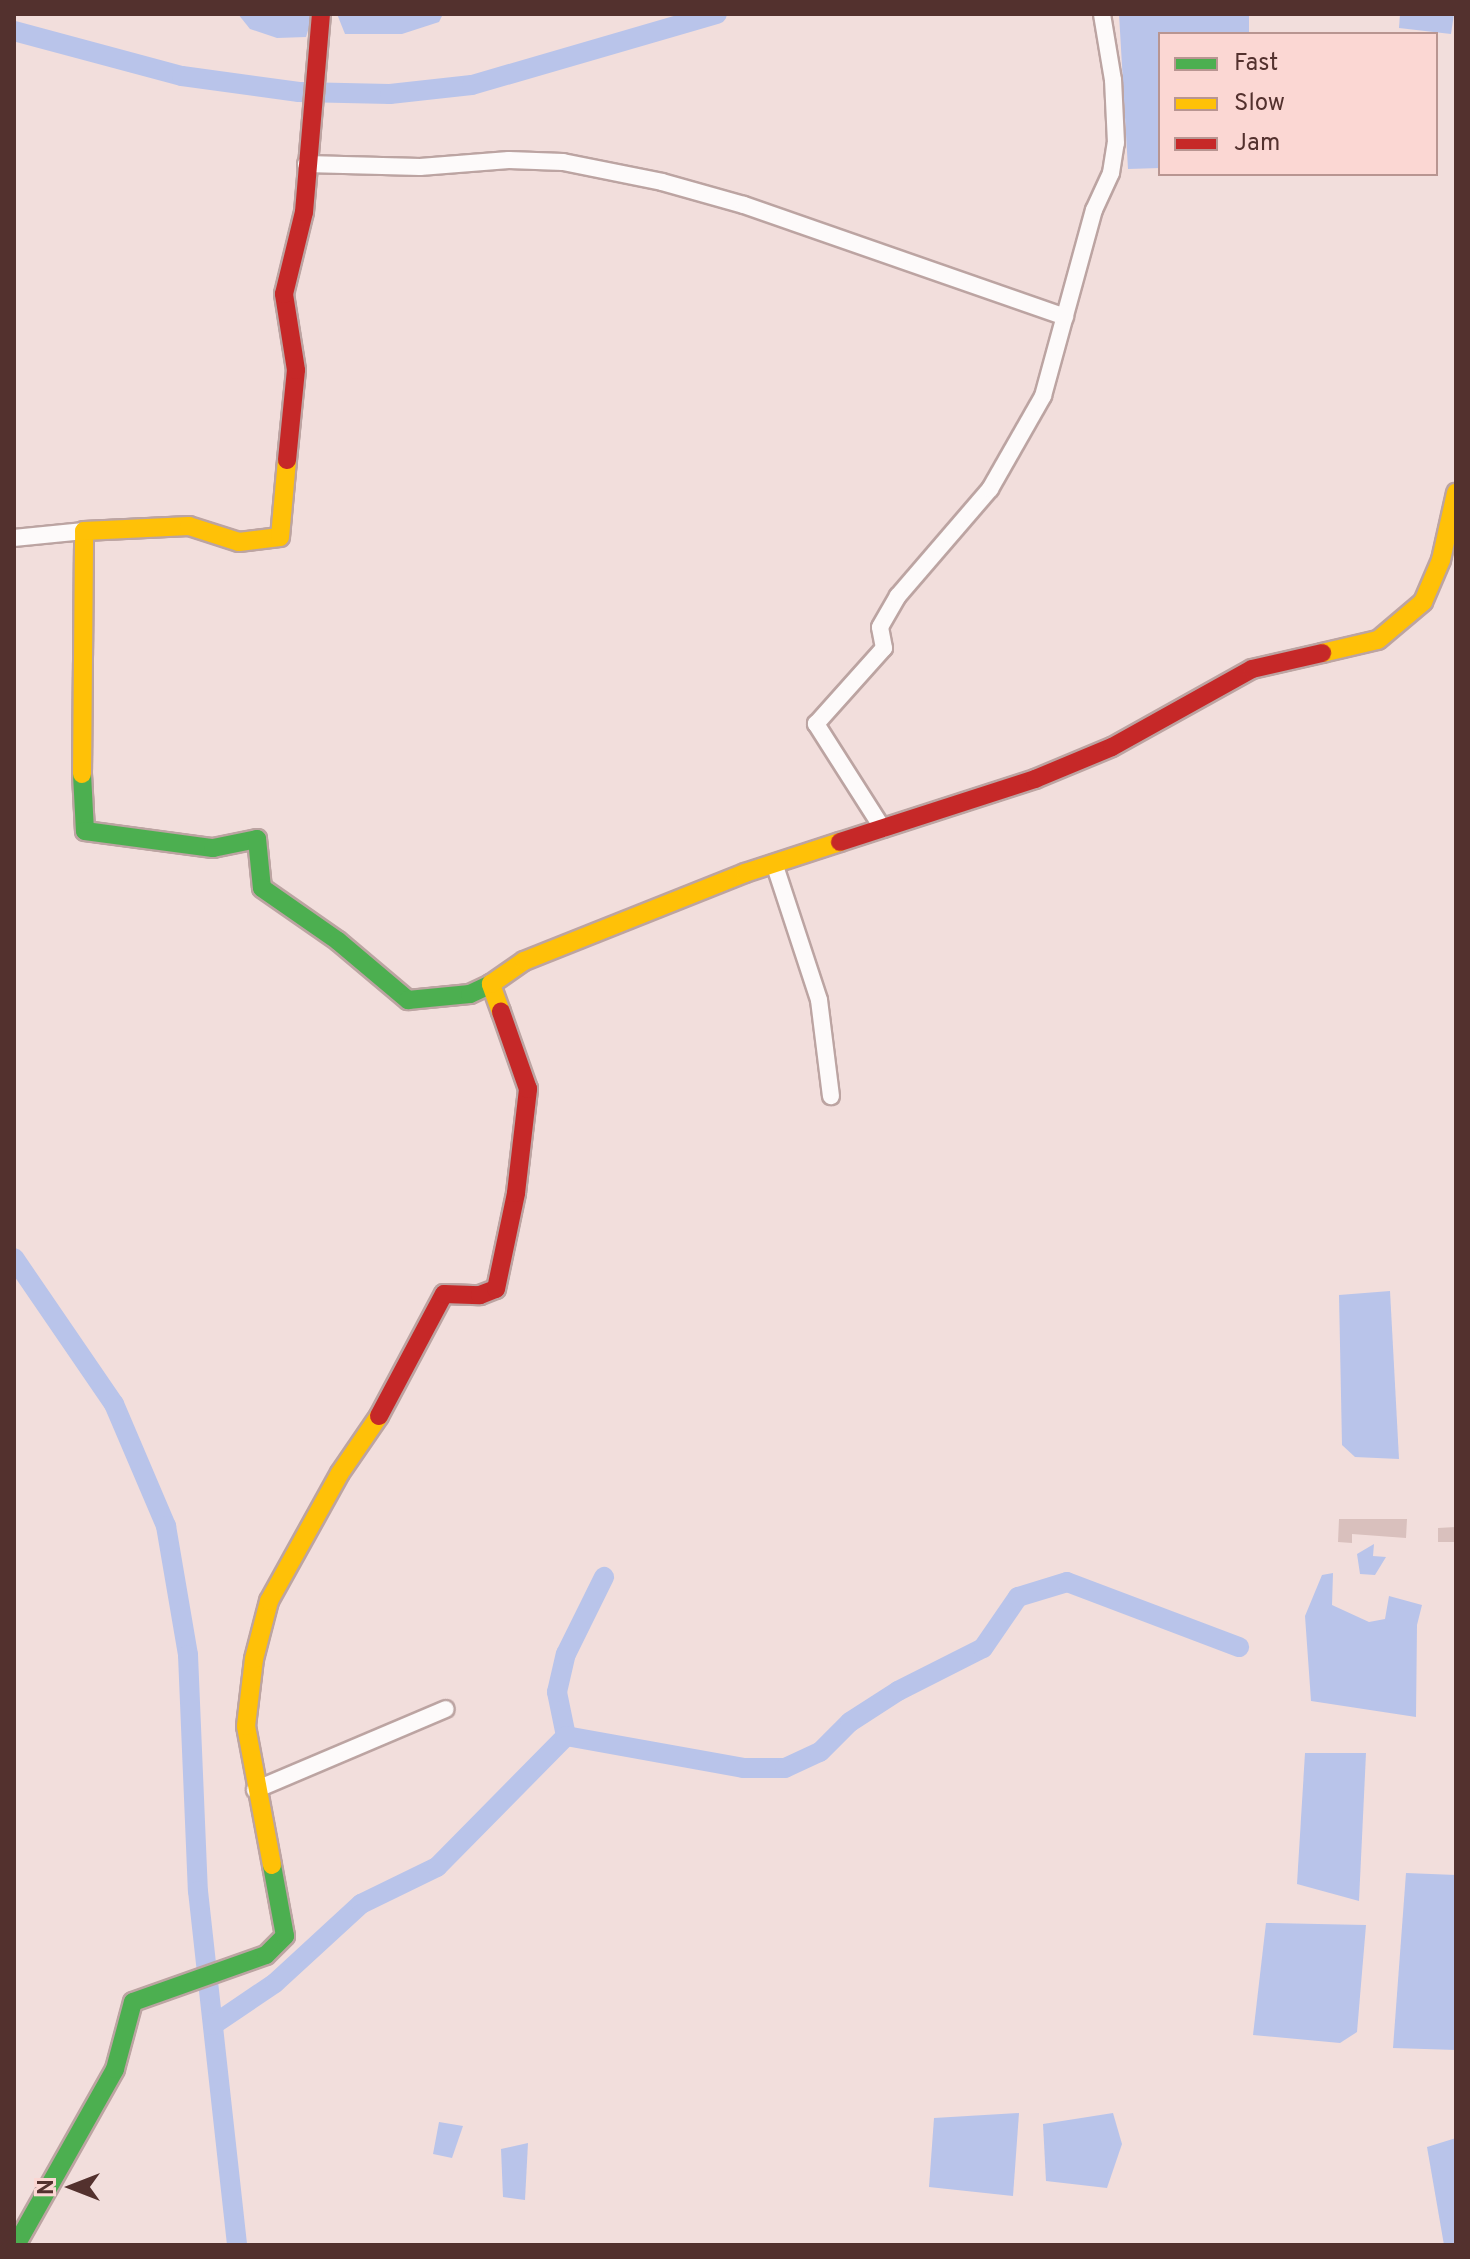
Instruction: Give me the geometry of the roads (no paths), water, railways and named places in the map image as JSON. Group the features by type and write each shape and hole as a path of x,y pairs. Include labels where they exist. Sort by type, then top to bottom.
{"street":[{"path":"14,538 189,526 239,542 280,537 296,370 284,294 304,212 306,164 320,66 321,14"},
{"path":"883,829 816,724 884,648 880,627 898,596 990,489 1029,428 1053,369 1094,210 1111,173 1116,143 1102,14"},
{"path":"306,164 420,167 549,162 662,182 744,205 1065,317"},
{"path":"84,531 80,738 85,831 213,848 257,839 262,888 338,941 408,1000 470,994 491,984 524,961 774,863 1035,779 1112,747 1252,669 1363,646 1394,631 1423,602 1432,584 1456,493"},
{"path":"774,863 819,1000 831,1096"},
{"path":"16,2245 115,2069 133,2002 151,1992 266,1955 285,1936 255,1790 247,1692 269,1601 340,1473 388,1404 440,1297 491,1293 499,1277 528,1089 491,984"},
{"path":"255,1790 446,1709"}],"water":[{"path":"238,14 313,14 306,37 277,38 250,29"},
{"path":"337,14 443,14 439,22 402,34 345,34"},
{"path":"1119,14 1249,14 1249,32 1158,32 1158,168 1128,169"},
{"path":"1400,14 1454,14 1451,34 1399,28"},
{"path":"1390,1291 1399,1459 1355,1457 1342,1445 1339,1295"},
{"path":"1374,1544 1373,1556 1386,1557 1375,1575 1360,1574 1357,1554"},
{"path":"1333,1573 1332,1605 1369,1622 1385,1619 1389,1596 1422,1605 1417,1625 1416,1717 1311,1701 1305,1616 1322,1575"},
{"path":"1305,1753 1366,1753 1359,1901 1297,1884"},
{"path":"1406,1873 1456,1875 1456,2050 1393,2048"},
{"path":"1266,1923 1366,1925 1357,2032 1340,2043 1253,2035"},
{"path":"1019,2113 1013,2196 929,2187 934,2118"},
{"path":"1113,2113 1122,2144 1107,2188 1046,2181 1043,2124"},
{"path":"439,2122 463,2126 452,2158 433,2154"},
{"path":"1456,2138 1456,2245 1444,2245 1427,2147"},
{"path":"528,2143 525,2200 503,2197 501,2149"}],"waterway":[{"path":"14,31 182,76 299,92 390,94 472,85 717,14"},
{"path":"14,1258 114,1404 166,1526 188,1655 198,1891 237,2245"},
{"path":"566,1736 557,1692 566,1654 604,1577"},
{"path":"213,2025 275,1983 361,1904 437,1867 566,1736 743,1768 785,1768 820,1752 850,1722 898,1691 983,1648 1018,1597 1067,1582 1239,1647"}]}
